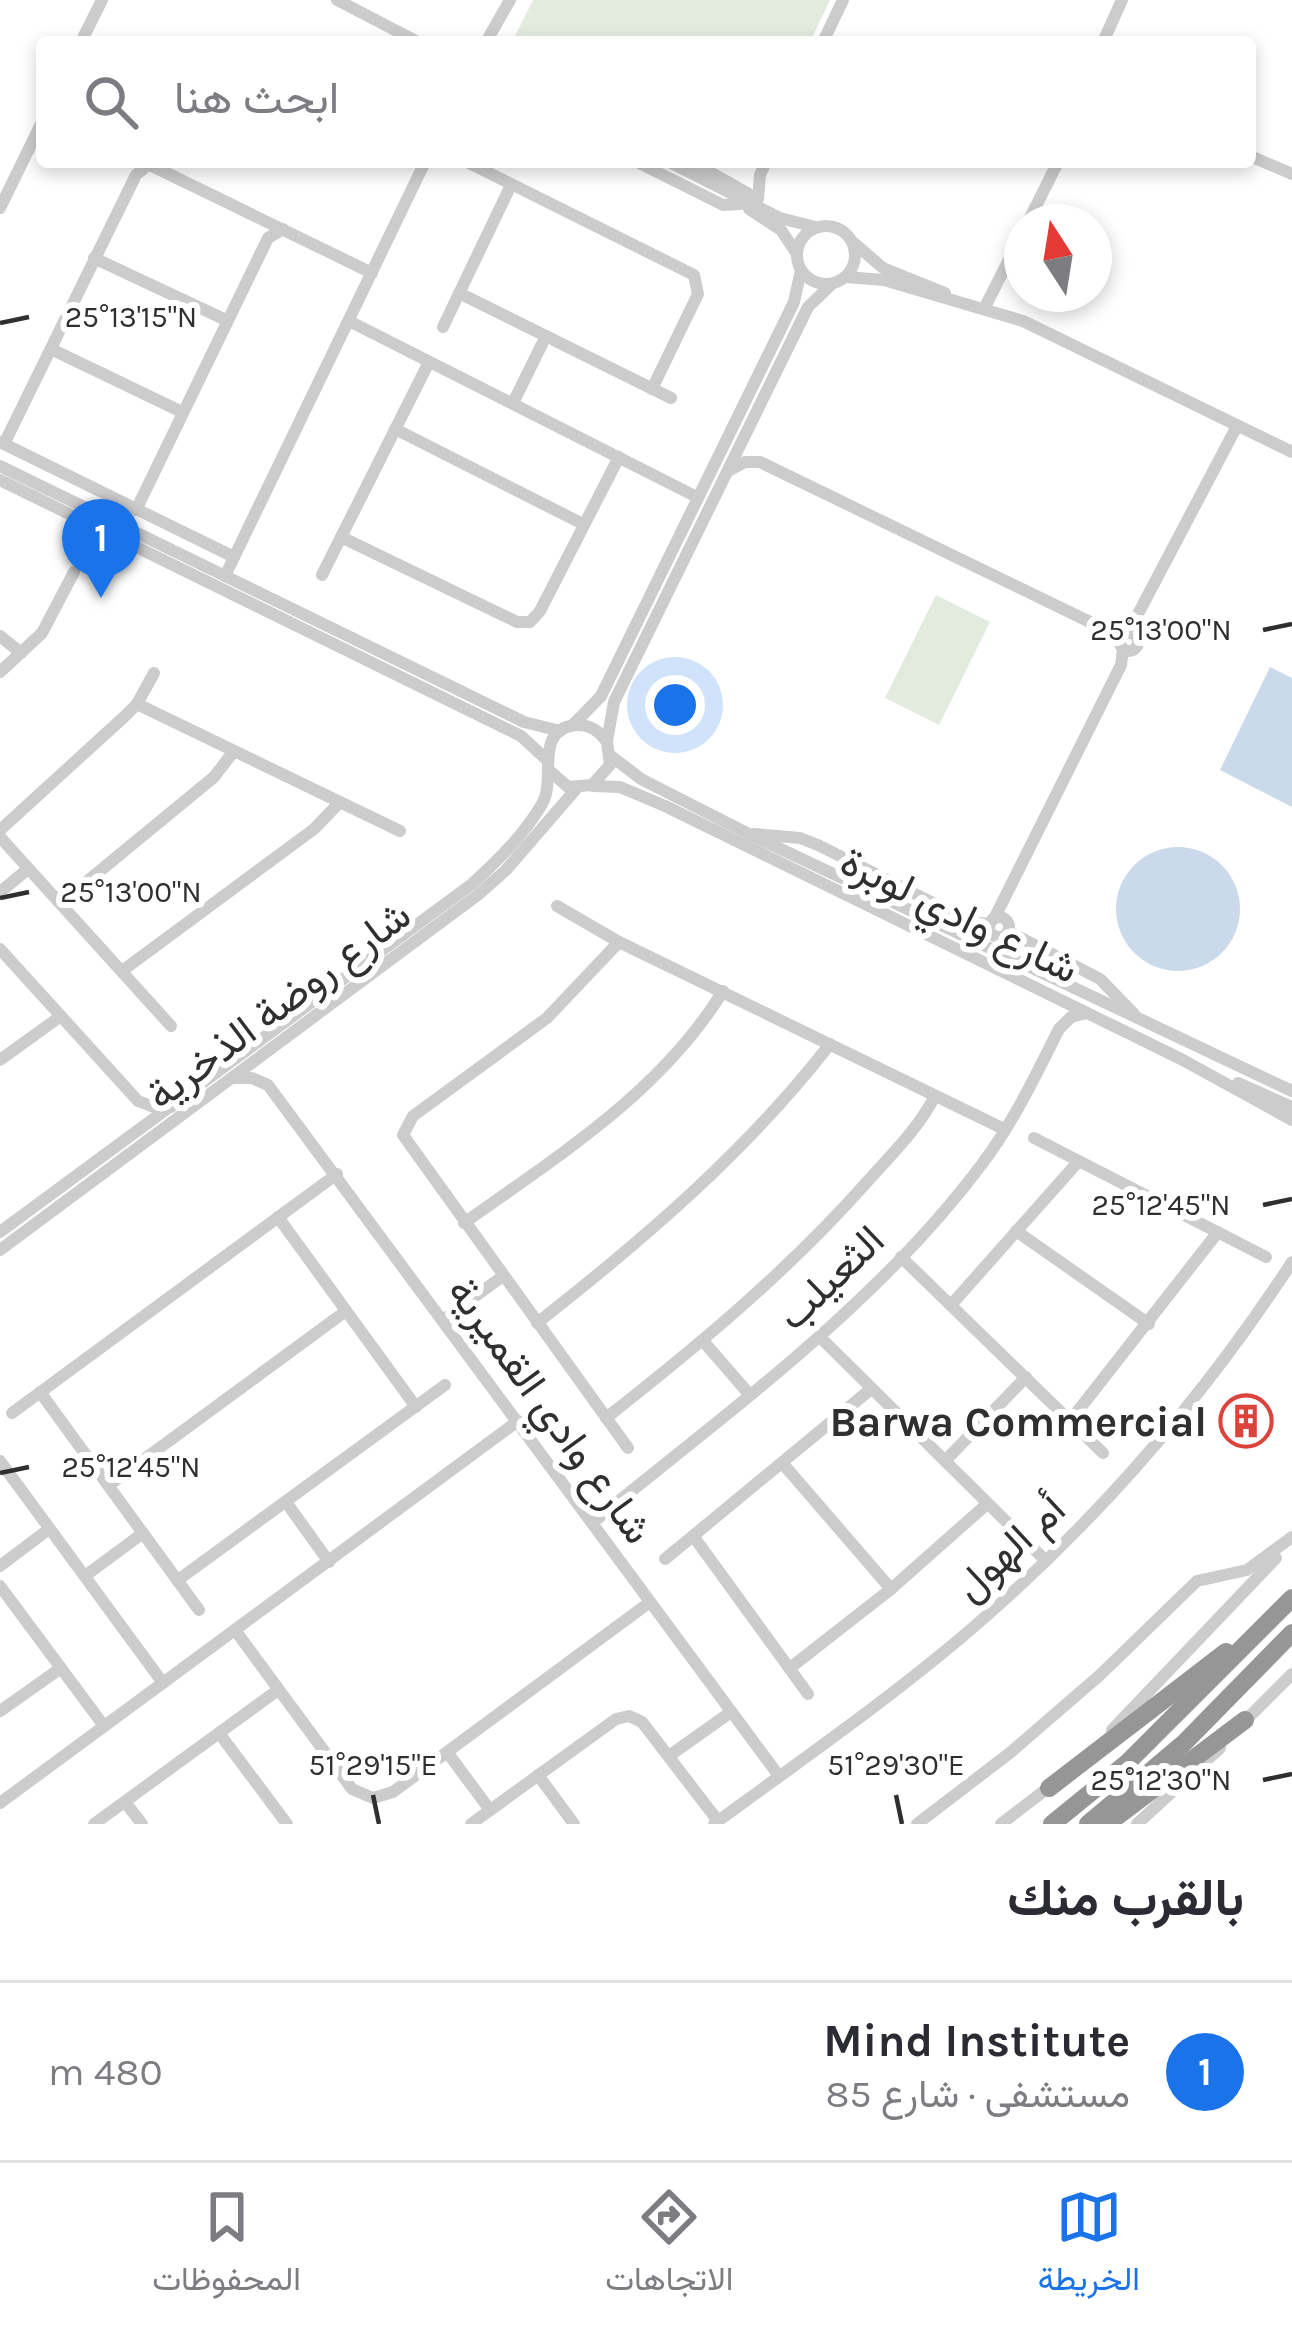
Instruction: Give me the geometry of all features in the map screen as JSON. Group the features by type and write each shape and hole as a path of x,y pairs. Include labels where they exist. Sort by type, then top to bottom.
{"highway":[{"path":"1049,1788 1292,1599"},
{"path":"1052,1824 1127,1763 1292,1599"},
{"path":"1088,1824 1184,1744 1292,1633"},
{"path":"1107,1824 1245,1720"}],"street":[{"path":"84,36 102,0"},
{"path":"337,0 406,36"},
{"path":"493,36 510,0"},
{"path":"827,36 843,0"},
{"path":"1106,36 1122,0"},
{"path":"0,208 36,134"},
{"path":"1256,159 1292,174"},
{"path":"140,168 2,443 234,557"},
{"path":"146,168 371,273"},
{"path":"225,576 422,168"},
{"path":"478,168 687,270 698,280 698,294 652,389"},
{"path":"649,168 723,206 763,168"},
{"path":"681,168 772,214 834,227 883,268 963,301"},
{"path":"549,766 550,743 601,696 794,302 801,270 781,230 700,168"},
{"path":"758,199 763,168"},
{"path":"1037,204 1055,168"},
{"path":"442,327 511,185"},
{"path":"735,194 758,199 772,214"},
{"path":"136,510 268,238 266,221"},
{"path":"796,254 803,238 818,227"},
{"path":"268,238 283,230"},
{"path":"0,480 521,736 561,784 592,785 606,773 614,702 808,307 855,260 852,242"},
{"path":"94,258 226,320"},
{"path":"801,270 814,282 884,280 986,307 1058,336 1292,452"},
{"path":"986,307 1004,270"},
{"path":"459,293 671,398"},
{"path":"349,321 698,497"},
{"path":"512,404 546,336"},
{"path":"51,349 182,412"},
{"path":"322,575 429,362"},
{"path":"999,923 1128,642 1237,426"},
{"path":"395,429 584,524"},
{"path":"748,429 751,445 763,463"},
{"path":"341,536 524,623 540,611 620,457"},
{"path":"728,472 745,462 763,463 1128,642"},
{"path":"0,466 524,722 590,727 609,749"},
{"path":"0,672 42,633 74,572"},
{"path":"0,636 21,653"},
{"path":"154,673 137,704 0,833 171,1026"},
{"path":"137,704 400,832"},
{"name":"شارع وادي لوبرة","path":"609,749 641,779 749,834 1292,1091"},
{"path":"61,903 214,778 234,751"},
{"name":"شارع روضة الذخرية","path":"0,1232 472,884 541,806 549,766"},
{"name":"شارع وادي لوبرة","path":"592,785 620,788 650,799 1053,995 1292,1120"},
{"name":"شارع روضة الذخرية","path":"0,1250 479,894 506,870 576,788"},
{"path":"122,971 314,830 340,802"},
{"path":"749,834 800,838 971,922 999,923 1100,979 1136,1016 1193,1046"},
{"path":"0,892 28,868"},
{"path":"557,906 619,942 1004,1129"},
{"path":"619,942 547,1018 406,1122 405,1143 628,1448"},
{"path":"0,950 138,1101 154,1107 172,1106"},
{"path":"464,1223 568,1149 647,1083 683,1046 723,992"},
{"path":"1053,995 1059,1029"},
{"name":"الثعيلب","path":"592,1523 820,1337 901,1257 983,1162 1059,1029 1071,1017 1087,1012"},
{"path":"0,1060 61,1016"},
{"path":"537,1323 683,1202 784,1100 830,1044"},
{"path":"268,1085 270,1052"},
{"path":"1181,1059 1292,1107"},
{"path":"234,1078 252,1078 268,1085"},
{"name":"شارع وادي القميرية","path":"268,1085 779,1776"},
{"path":"607,1418 704,1342 844,1208 916,1127 935,1096"},
{"path":"136,1132 138,1101"},
{"path":"1034,1138 1266,1257"},
{"path":"951,1305 1078,1162"},
{"path":"12,1413 337,1174"},
{"path":"278,1217 416,1407"},
{"path":"1016,1231 1149,1324"},
{"path":"1070,1421 1218,1232"},
{"path":"901,1257 1103,1454"},
{"name":"أم الهول","path":"716,1823 899,1688 1046,1561 1180,1419 1292,1262"},
{"path":"444,1319 502,1276"},
{"path":"109,1485 346,1312"},
{"path":"820,1337 1046,1561"},
{"path":"704,1342 749,1394"},
{"path":"945,1461 1026,1377"},
{"path":"178,1580 445,1385"},
{"path":"665,1559 871,1389"},
{"path":"40,1392 200,1610"},
{"path":"0,1803 518,1421"},
{"path":"784,1465 891,1589"},
{"path":"2,1470 163,1683"},
{"path":"286,1502 328,1562"},
{"path":"790,1668 891,1589 987,1504"},
{"path":"0,1566 50,1529"},
{"path":"85,1576 143,1533"},
{"path":"694,1538 808,1694"},
{"path":"1001,1824 1049,1788 1151,1691 1292,1538"},
{"path":"917,1824 1100,1676 1197,1581 1255,1566 1292,1538"},
{"path":"0,1586 104,1726"},
{"path":"235,1630 352,1789 364,1797 393,1792 650,1602"},
{"path":"0,1711 61,1667"},
{"path":"1137,1824 1292,1674"},
{"path":"94,1824 278,1690"},
{"path":"669,1756 731,1712"},
{"path":"471,1824 616,1719 629,1715 642,1722 716,1823"},
{"path":"219,1733 287,1824"},
{"path":"448,1752 490,1810"},
{"path":"538,1775 574,1824"},
{"path":"125,1802 142,1824"}],"shaded area":[{"path":"533,0 830,0 813,36 515,36"},
{"path":"936,595 990,622 939,725 885,698"}],"water":[{"path":"1270,667 1292,678 1292,807 1220,770"},
{"path":"1178,847 1202,852 1222,865 1235,885 1240,909 1235,933 1222,953 1202,966 1178,971 1154,966 1134,953 1121,933 1116,909 1121,885 1134,865 1154,852"}],"place":[{"name":"Mind Institute","path":"101,598"},
{"name":"Barwa Commercial","path":"1246,1421"}]}
